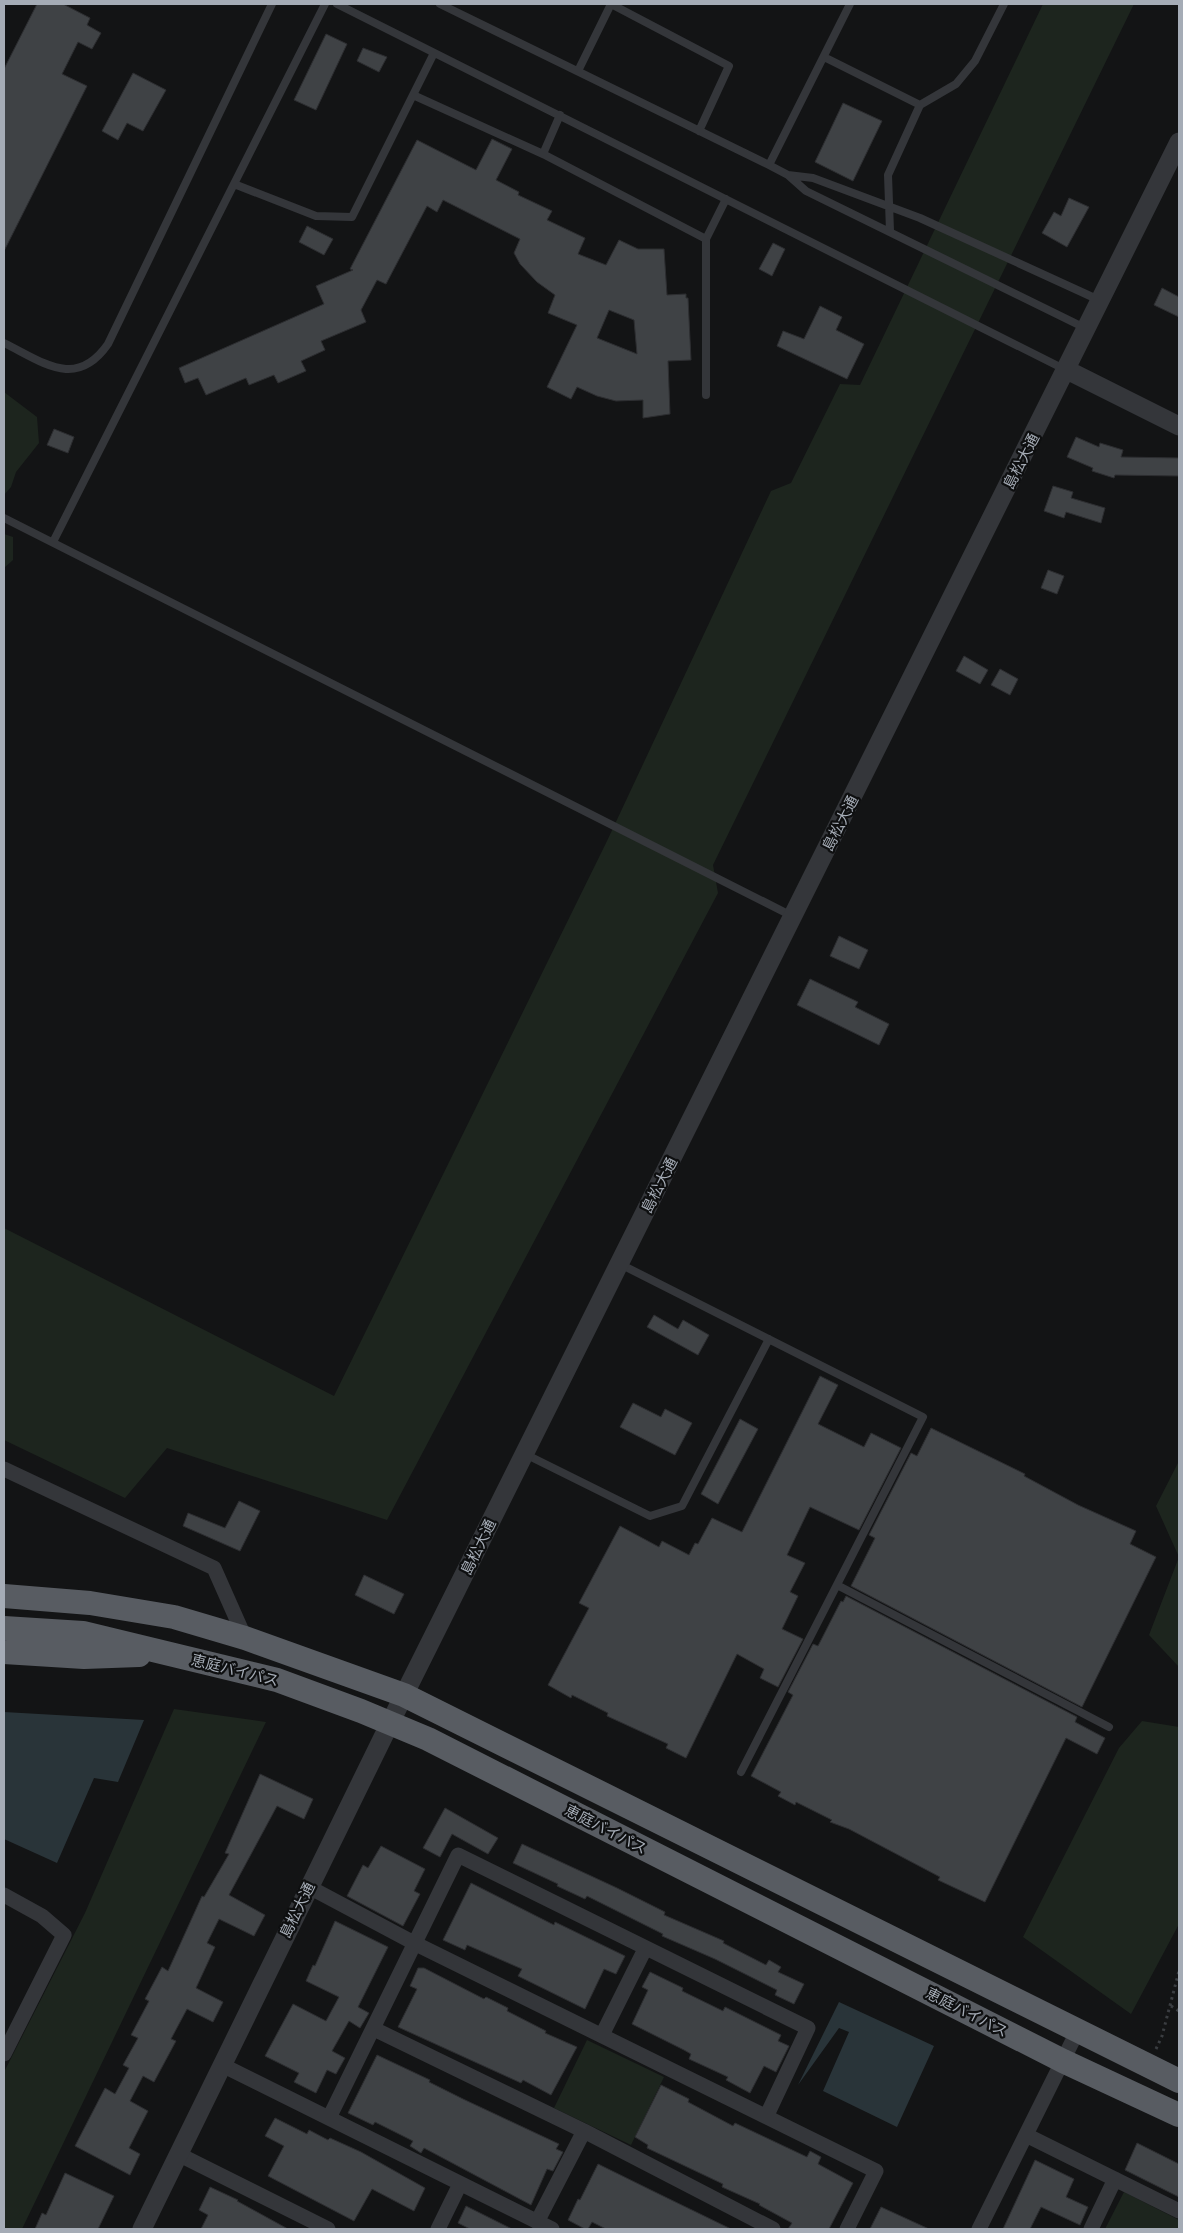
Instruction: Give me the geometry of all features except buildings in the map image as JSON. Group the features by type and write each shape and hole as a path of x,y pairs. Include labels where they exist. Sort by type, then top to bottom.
{"highway":[{"name":"恵庭バイパス","path":"4,1596 90,1603 165,1615 245,1638 404,1695 1179,2081"},
{"name":"恵庭バイパス","path":"4,1628 83,1633 277,1680 390,1723 428,1739 1063,2061 1179,2116"},
{"path":"4,1652 84,1657 169,1654"}],"street":[{"name":"島松大通","path":"142,2229 308,1887 1179,142"},
{"path":"1066,370 1179,426"},
{"path":"4,1469 214,1568 245,1638"},
{"path":"329,2118 458,1855 808,2028 767,2115"},
{"path":"308,1887 416,1944 767,2115 876,2171 848,2229"},
{"path":"4,1895 42,1916 64,1935 4,2054"},
{"path":"602,2035 645,1949"},
{"path":"374,2029 584,2131 773,2229"},
{"path":"979,2229 1078,2030"},
{"path":"222,2065 552,2229"},
{"path":"537,2222 584,2131"},
{"path":"1026,2135 1179,2211"},
{"path":"178,2154 328,2229"},
{"path":"1091,2229 1115,2179"},
{"path":"438,2229 460,2184"}],"lane":[{"path":"4,343 55,368 70,369 84,367 98,359 112,335 272,4"},
{"path":"54,542 325,4"},
{"path":"337,4 1066,370"},
{"path":"440,4 769,165 788,175 806,191 1087,329"},
{"path":"578,71 611,4 729,66 699,131"},
{"path":"769,165 850,4"},
{"path":"890,231 888,175 920,105 956,84 975,60 1004,4"},
{"path":"234,184 316,216 352,216 434,53"},
{"path":"824,57 920,105"},
{"path":"413,95 543,154 706,240"},
{"path":"543,154 560,116"},
{"path":"788,175 813,178 920,218 1101,300"},
{"path":"706,396 706,240 726,199"},
{"path":"4,518 793,917"},
{"path":"620,1264 923,1418 741,1772"},
{"path":"525,1454 650,1516 682,1506 768,1339"},
{"path":"837,1585 1109,1727"}],"path":[{"path":"1148,2066 1162,2036 1179,1971"},
{"path":"1171,2006 1179,2011"}],"shaded area":[{"path":"1043,4 1134,4 713,865 718,893 387,1520 167,1448 125,1498 4,1440 4,1228 334,1396 607,841 771,491 791,483 840,384 860,385"},
{"path":"4,392 37,417 39,443 16,472 11,487 4,495"},
{"path":"4,534 13,537 13,560 4,568"},
{"path":"1179,1461 1179,1557 1156,1506"},
{"path":"1179,1557 1179,1667 1149,1635"},
{"path":"174,1709 266,1722 22,2229 4,2229 4,2072 85,1913"},
{"path":"4,1712 144,1720 118,1782 94,1778 57,1863 4,1839"},
{"path":"1142,1721 1179,1727 1179,1924 1131,2014 1023,1937 1119,1748"},
{"path":"839,2002 934,2046 897,2127 823,2091 849,2032 839,2028 798,2085"},
{"path":"587,2040 664,2077 631,2145 554,2108"},
{"path":"1124,2192 1179,2220 1179,2229 1105,2229"}]}
